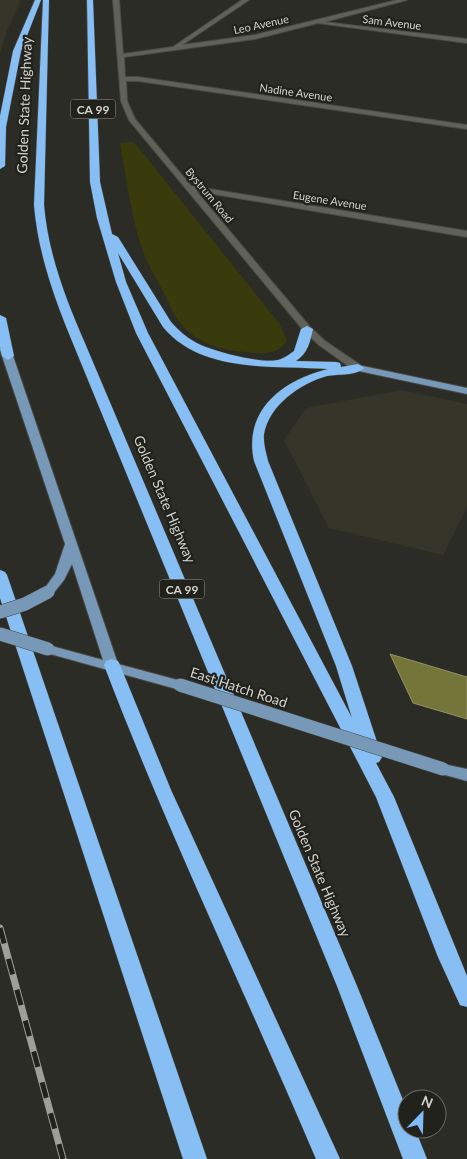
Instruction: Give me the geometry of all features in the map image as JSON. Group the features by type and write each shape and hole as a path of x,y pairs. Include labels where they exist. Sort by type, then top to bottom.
{"highway":[{"path":"0,166 1,130 17,51 38,0"},
{"name":"Golden State Highway","path":"46,0 46,63 40,158 40,212 43,237 67,317 104,401 347,986 415,1159"},
{"name":"CA 99","path":"90,0 95,182 102,218 121,282 142,333 385,797 448,956 467,998"},
{"path":"102,218 166,322 176,334 186,341 217,355 257,363 278,362 358,368"},
{"path":"0,318 8,356"},
{"path":"278,362 294,358 301,353 307,329"},
{"path":"358,368 321,374 296,385 286,393 262,421 258,434 258,449 261,461 344,666 385,797"},
{"path":"0,575 195,1159"},
{"path":"112,665 137,733 284,1055 328,1159"}],"main road":[{"path":"0,340 8,356 112,665"},
{"path":"358,368 467,391"},
{"path":"0,612 25,604 48,592 59,580 66,568 72,542"},
{"name":"East Hatch Road","path":"0,634 180,685 467,775"}],"street":[{"name":"Bystrum Road","path":"116,0 124,101 132,120 307,329 322,343 358,368"},
{"path":"172,50 246,0"},
{"name":"Leo Avenue","path":"120,56 255,37 404,0"},
{"name":"Sam Avenue","path":"314,22 467,41"},
{"name":"Nadine Avenue","path":"122,79 138,79 467,126"},
{"name":"Eugene Avenue","path":"190,188 467,234"}],"shaded area":[{"path":"0,0 21,0 7,31 0,53"},
{"path":"134,142 279,323 287,340 280,348 275,351 258,353 217,347 196,338 178,320 146,259 136,227 120,143"},
{"path":"402,390 467,404 467,507 443,555 329,528 284,440 306,408"},
{"path":"390,654 467,677 467,719 413,703"}],"railway":[{"path":"0,928 63,1159"}]}
